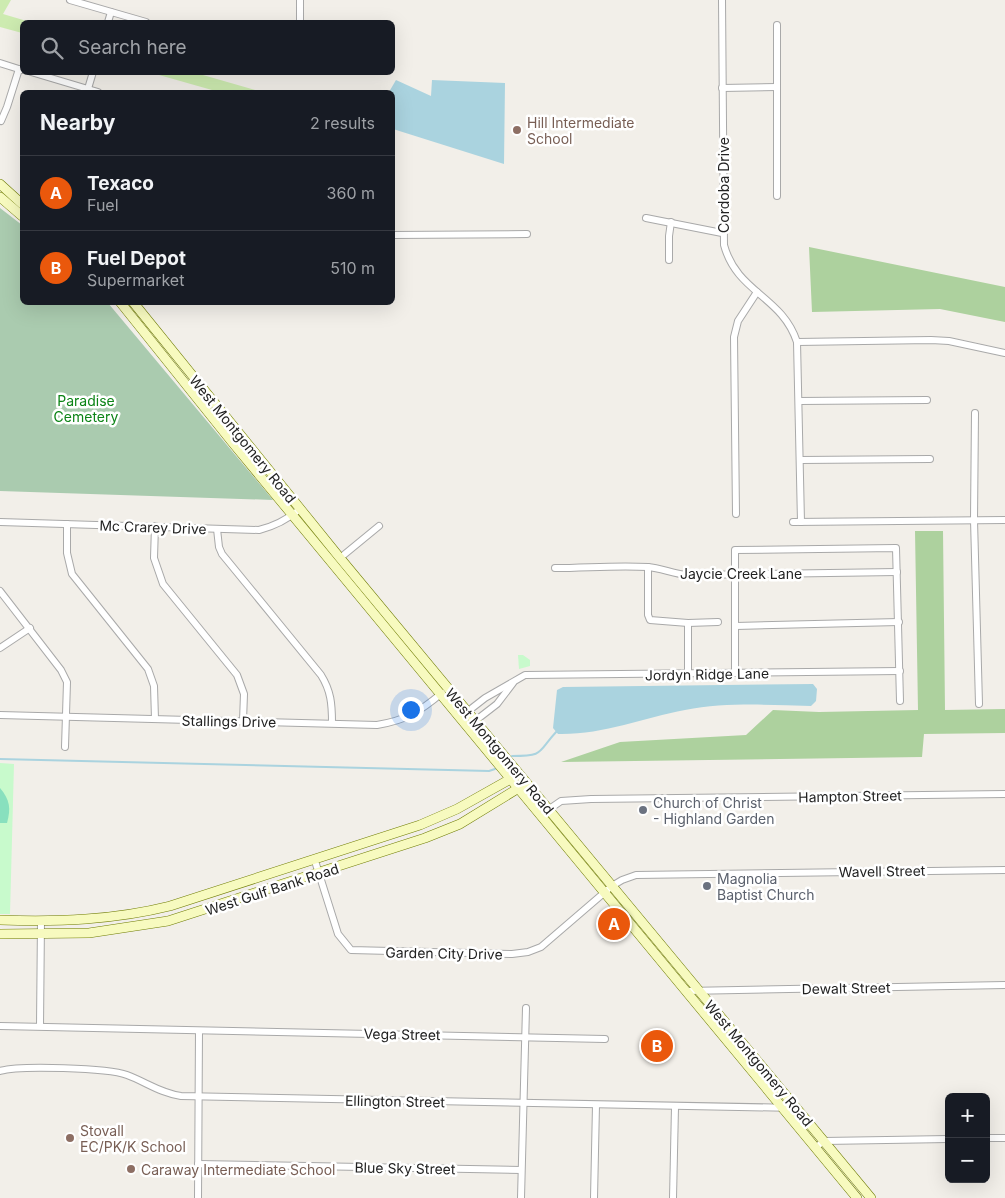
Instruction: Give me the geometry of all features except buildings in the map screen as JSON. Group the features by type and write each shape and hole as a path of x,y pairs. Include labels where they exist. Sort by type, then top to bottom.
{"main road":[{"path":"0,184 20,202"},
{"path":"0,197 20,214"},
{"name":"West Montgomery Road","path":"123,305 514,776 609,889 699,991 871,1198"},
{"name":"West Montgomery Road","path":"135,305 296,512 340,558 444,691 475,720 514,776"},
{"name":"West Gulf Bank Road","path":"0,920 89,920 136,914 170,906 420,826 457,809 514,776"},
{"name":"West Montgomery Road","path":"523,786 548,810 686,991 857,1198"},
{"name":"West Gulf Bank Road","path":"0,934 88,932 175,919 319,874 425,838 460,824 523,786"},
{"path":"420,826 425,838"},
{"path":"227,888 232,902"},
{"path":"136,914 138,926"}],"street":[{"path":"70,0 139,20"},
{"path":"300,0 300,20"},
{"name":"Cordoba Drive","path":"722,0 722,233 727,256 739,277 785,316 797,342 801,522"},
{"path":"109,20 111,12"},
{"path":"777,25 777,196"},
{"path":"0,63 20,69"},
{"path":"1,121 20,72"},
{"path":"40,75 84,90"},
{"path":"87,90 92,75"},
{"path":"722,88 777,87"},
{"path":"646,218 722,233"},
{"path":"669,260 671,222"},
{"path":"395,235 527,234"},
{"path":"736,514 734,337 738,321 757,292"},
{"path":"797,342 931,340 949,341 1005,353"},
{"path":"799,401 928,400"},
{"path":"975,412 974,520 979,704"},
{"path":"800,460 930,459"},
{"name":"Mc Crarey Drive","path":"0,522 258,530 273,527 296,512"},
{"path":"793,522 1005,520"},
{"path":"67,524 66,554 72,574 148,668 154,686 155,719"},
{"path":"155,526 154,558 163,584 237,676 244,694 243,721"},
{"path":"340,558 379,526"},
{"path":"217,529 222,554 321,675 332,699 332,723"},
{"path":"735,673 735,550 896,548 900,701"},
{"path":"648,567 648,615 650,620 688,623 718,622"},
{"name":"Jaycie Creek Lane","path":"555,568 648,567 665,569 680,575 897,572"},
{"path":"0,591 62,670 66,682 67,717 65,747"},
{"path":"736,626 898,622"},
{"path":"688,623 688,674"},
{"path":"0,648 30,628"},
{"name":"Jordyn Ridge Lane","path":"468,712 485,698 525,676 900,671"},
{"path":"475,720 497,704 514,681"},
{"name":"Stallings Drive","path":"0,715 377,724 400,721 414,715 444,691"},
{"name":"Hampton Street","path":"548,810 561,801 583,799 1005,794"},
{"name":"Garden City Drive","path":"315,861 338,934 351,950 512,954 528,952 541,947 609,889"},
{"name":"Wavell Street","path":"609,889 622,880 636,875 1005,870"},
{"path":"40,1026 41,921"},
{"name":"Dewalt Street","path":"686,991 1005,985"},
{"path":"521,1198 526,1008"},
{"name":"Vega Street","path":"0,1026 605,1039"},
{"path":"198,1198 199,1031"},
{"name":"Ellington Street","path":"0,1071 18,1069 114,1071 126,1074 168,1094 199,1097 796,1108"},
{"path":"594,1198 596,1105"},
{"path":"673,1198 676,1106"},
{"path":"990,1138 1005,1138"},
{"path":"815,1148 824,1141 945,1139"},
{"name":"Blue Sky Street","path":"198,1164 522,1170"}],"green space":[{"path":"0,0 11,0 3,14 23,20 20,20 20,32 0,27"},
{"path":"159,75 203,75 255,90 212,90"},
{"name":"Paradise Cemetery","path":"0,208 20,223 20,305 110,305 273,500 0,491"},
{"path":"809,247 1005,287 1005,322 940,309 812,312"},
{"path":"915,531 943,531 945,710 1005,709 1005,733 924,734 922,757 561,762 620,742 746,735 773,710 819,712 918,710"},
{"path":"518,655 523,655 530,660 530,666 519,669"},
{"path":"0,763 14,764 10,914 0,914"},
{"path":"0,788 9,804 7,823 0,823"}],"water":[{"path":"396,80 431,96 432,80 505,83 504,164 395,130 395,90 390,90"},
{"path":"813,684 817,689 816,701 811,706 748,705 701,707 590,732 558,734 553,728 557,690 563,687"}],"waterway":[{"path":"512,756 536,754 557,731"},
{"path":"0,759 489,771 495,769"}],"place":[{"name":"Hill Intermediate School","path":"517,130"},
{"name":"Church of Christ - Highland Garden","path":"643,810"},
{"name":"Magnolia Baptist Church","path":"707,886"},
{"name":"Texaco","path":"614,924"},
{"name":"Fuel Depot","path":"657,1046"},
{"name":"Stovall EC/PK/K School","path":"70,1138"},
{"name":"Caraway Intermediate School","path":"131,1169"}]}
